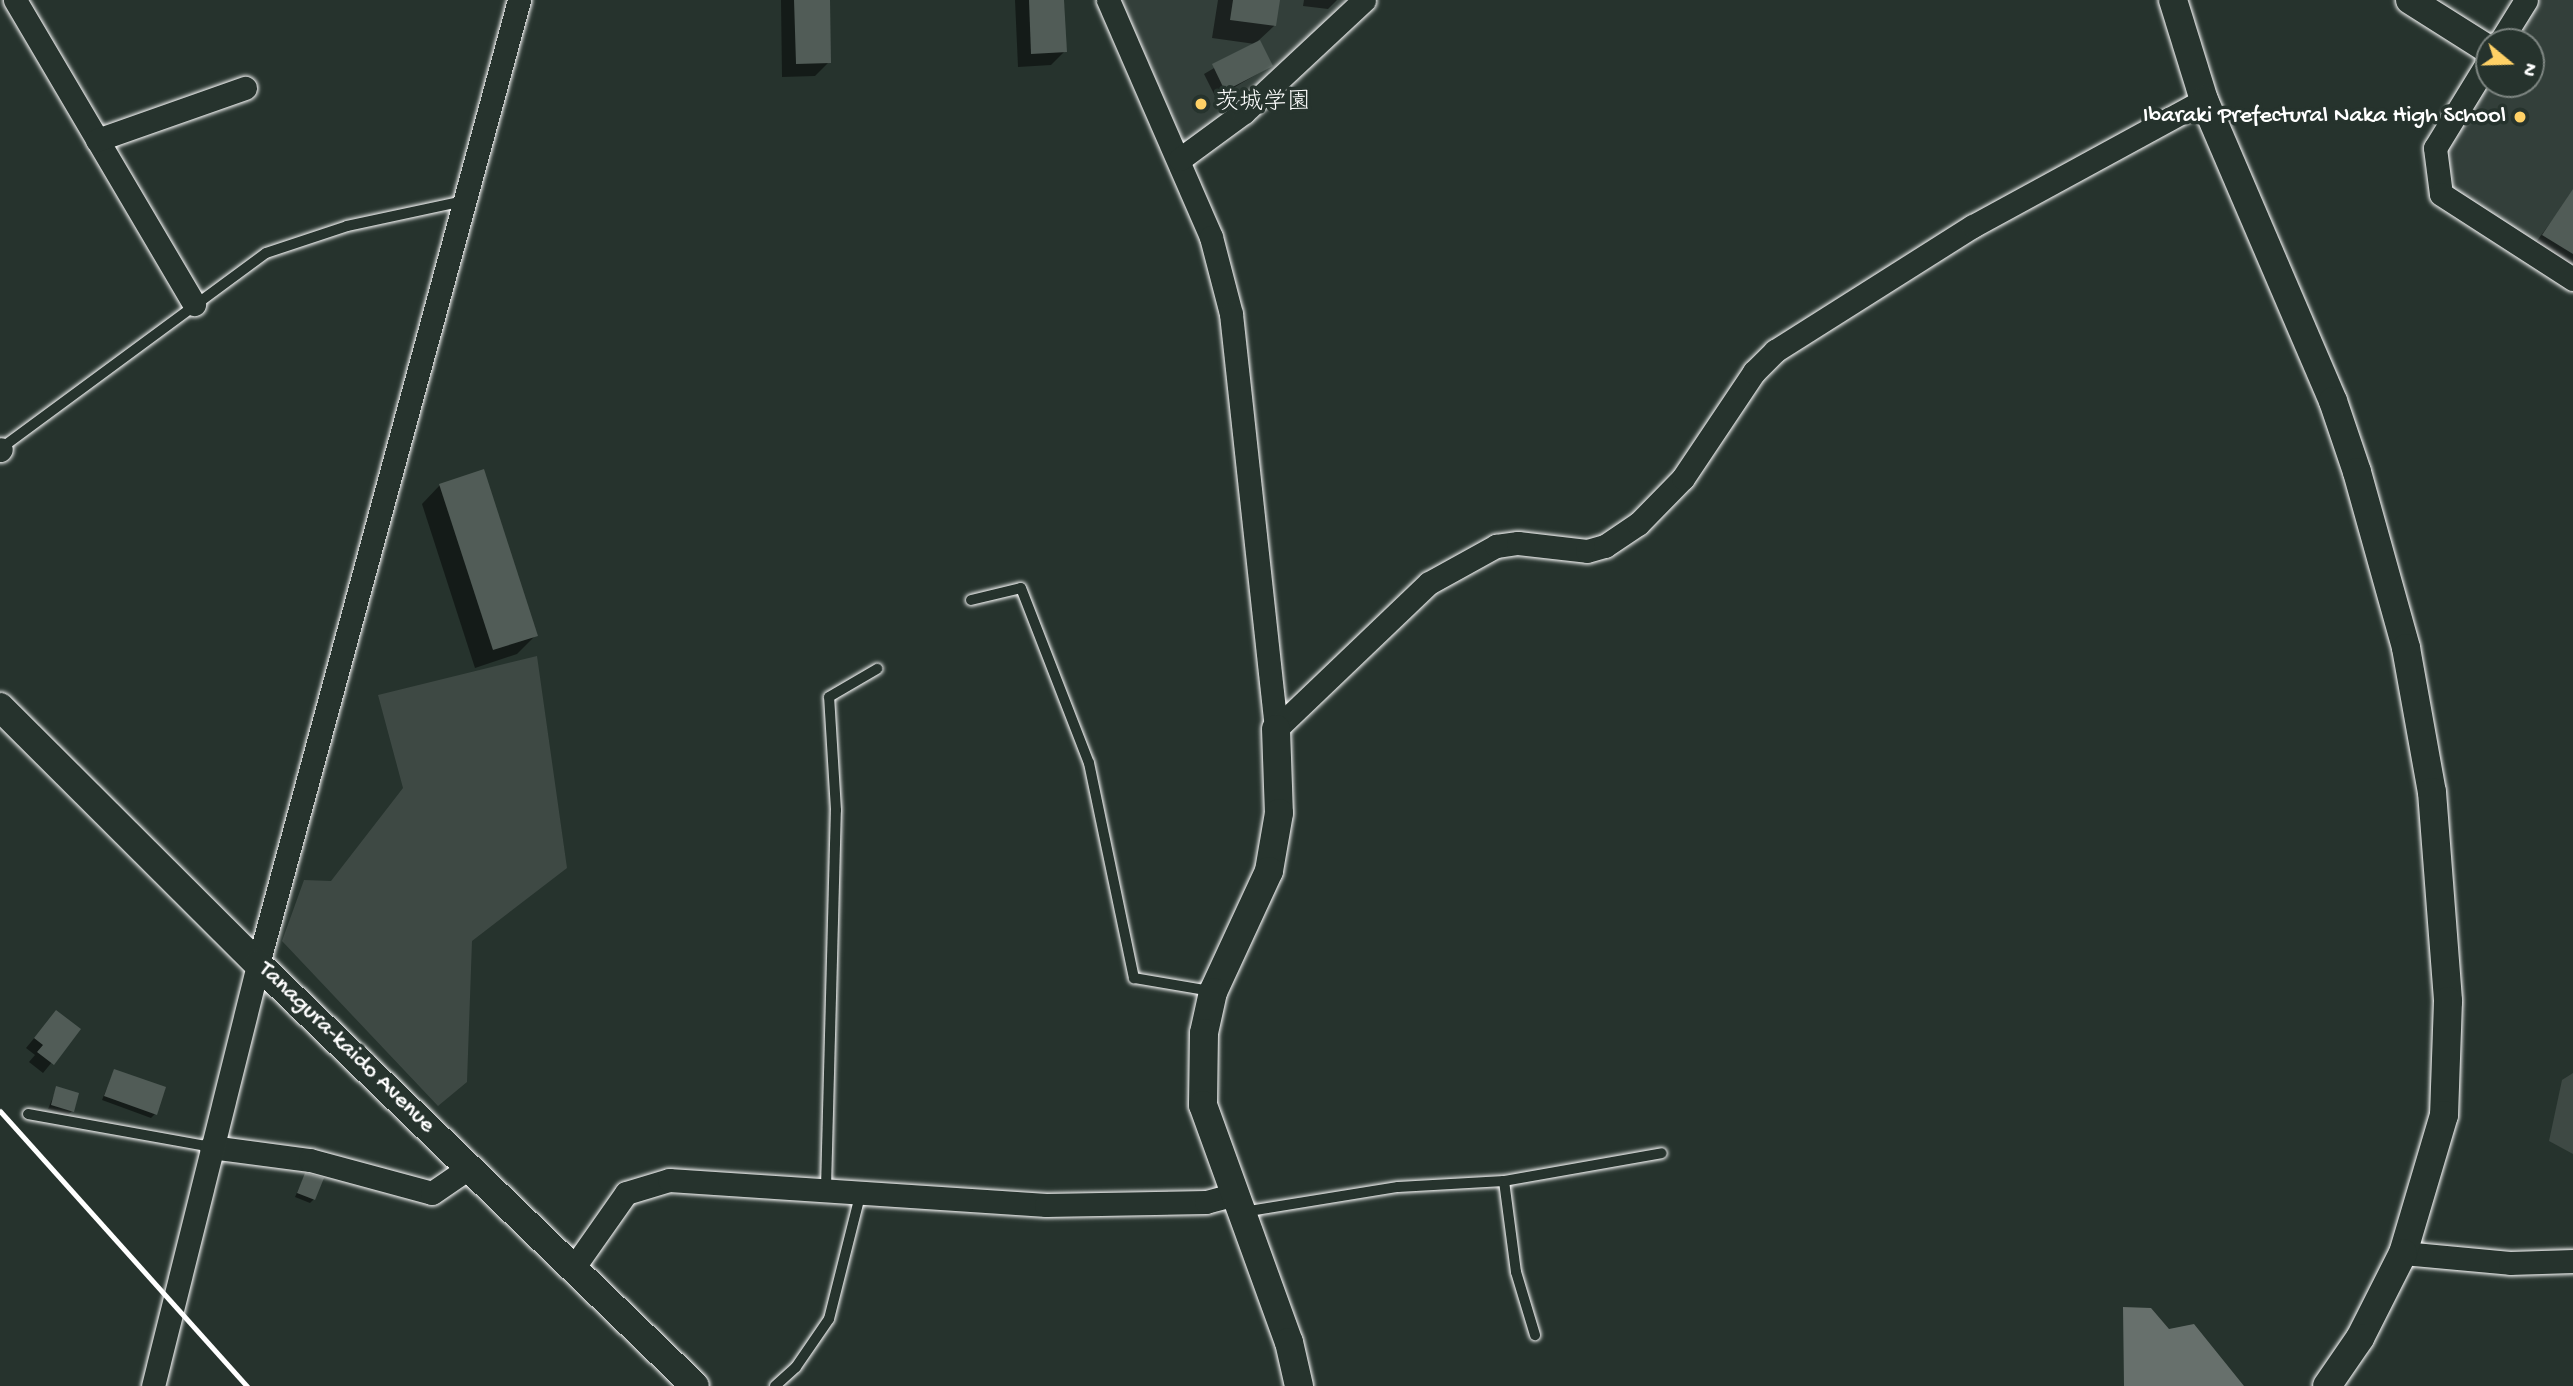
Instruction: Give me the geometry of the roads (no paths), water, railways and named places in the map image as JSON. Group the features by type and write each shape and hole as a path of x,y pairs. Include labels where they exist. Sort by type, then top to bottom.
{"street":[{"path":"15,0 194,304"},
{"path":"153,1386 258,964 519,0"},
{"path":"1108,0 1180,159 1211,237 1231,314 1276,729 1279,813 1269,870 1213,992 1204,1033 1203,1105 1289,1342 1299,1386"},
{"path":"1180,159 1244,111 1364,0"},
{"path":"2172,0 2204,100 2333,401 2385,572 2423,726 2448,1001 2444,1115 2432,1164 2403,1253 2360,1338 2328,1386"},
{"path":"2410,0 2475,41"},
{"path":"2509,28 2526,0"},
{"path":"2475,83 2435,148 2441,194 2573,279"},
{"path":"97,140 245,88"},
{"path":"1276,729 1429,583 1496,546 1518,543 1587,551 1605,546 1638,524 1683,478 1754,372 1775,351 1973,226 2204,100"},
{"name":"Tanagura-kaido Avenue","path":"0,707 258,964 695,1386"},
{"path":"211,1147 310,1160 432,1192 470,1167"},
{"path":"574,1267 626,1193 669,1180 862,1190 1046,1205 1206,1202 1237,1204"},
{"path":"2403,1253 2510,1263 2573,1261"}],"lane":[{"path":"0,449 266,253 347,226 466,201"},
{"path":"971,600 1021,589 1089,763 1134,978 1213,992"},
{"path":"826,1188 836,810 829,697 877,669"},
{"path":"28,1114 211,1147"},
{"path":"1237,1204 1398,1187 1504,1181 1662,1153"},
{"path":"1504,1181 1516,1272 1535,1335"},
{"path":"775,1386 796,1367 829,1319 862,1190"}],"railway":[{"path":"0,1111 247,1386"}],"place":[{"name":"茨城学園","path":"1201,104"},
{"name":"Ibaraki Prefectural Naka High School","path":"2520,117"}]}
